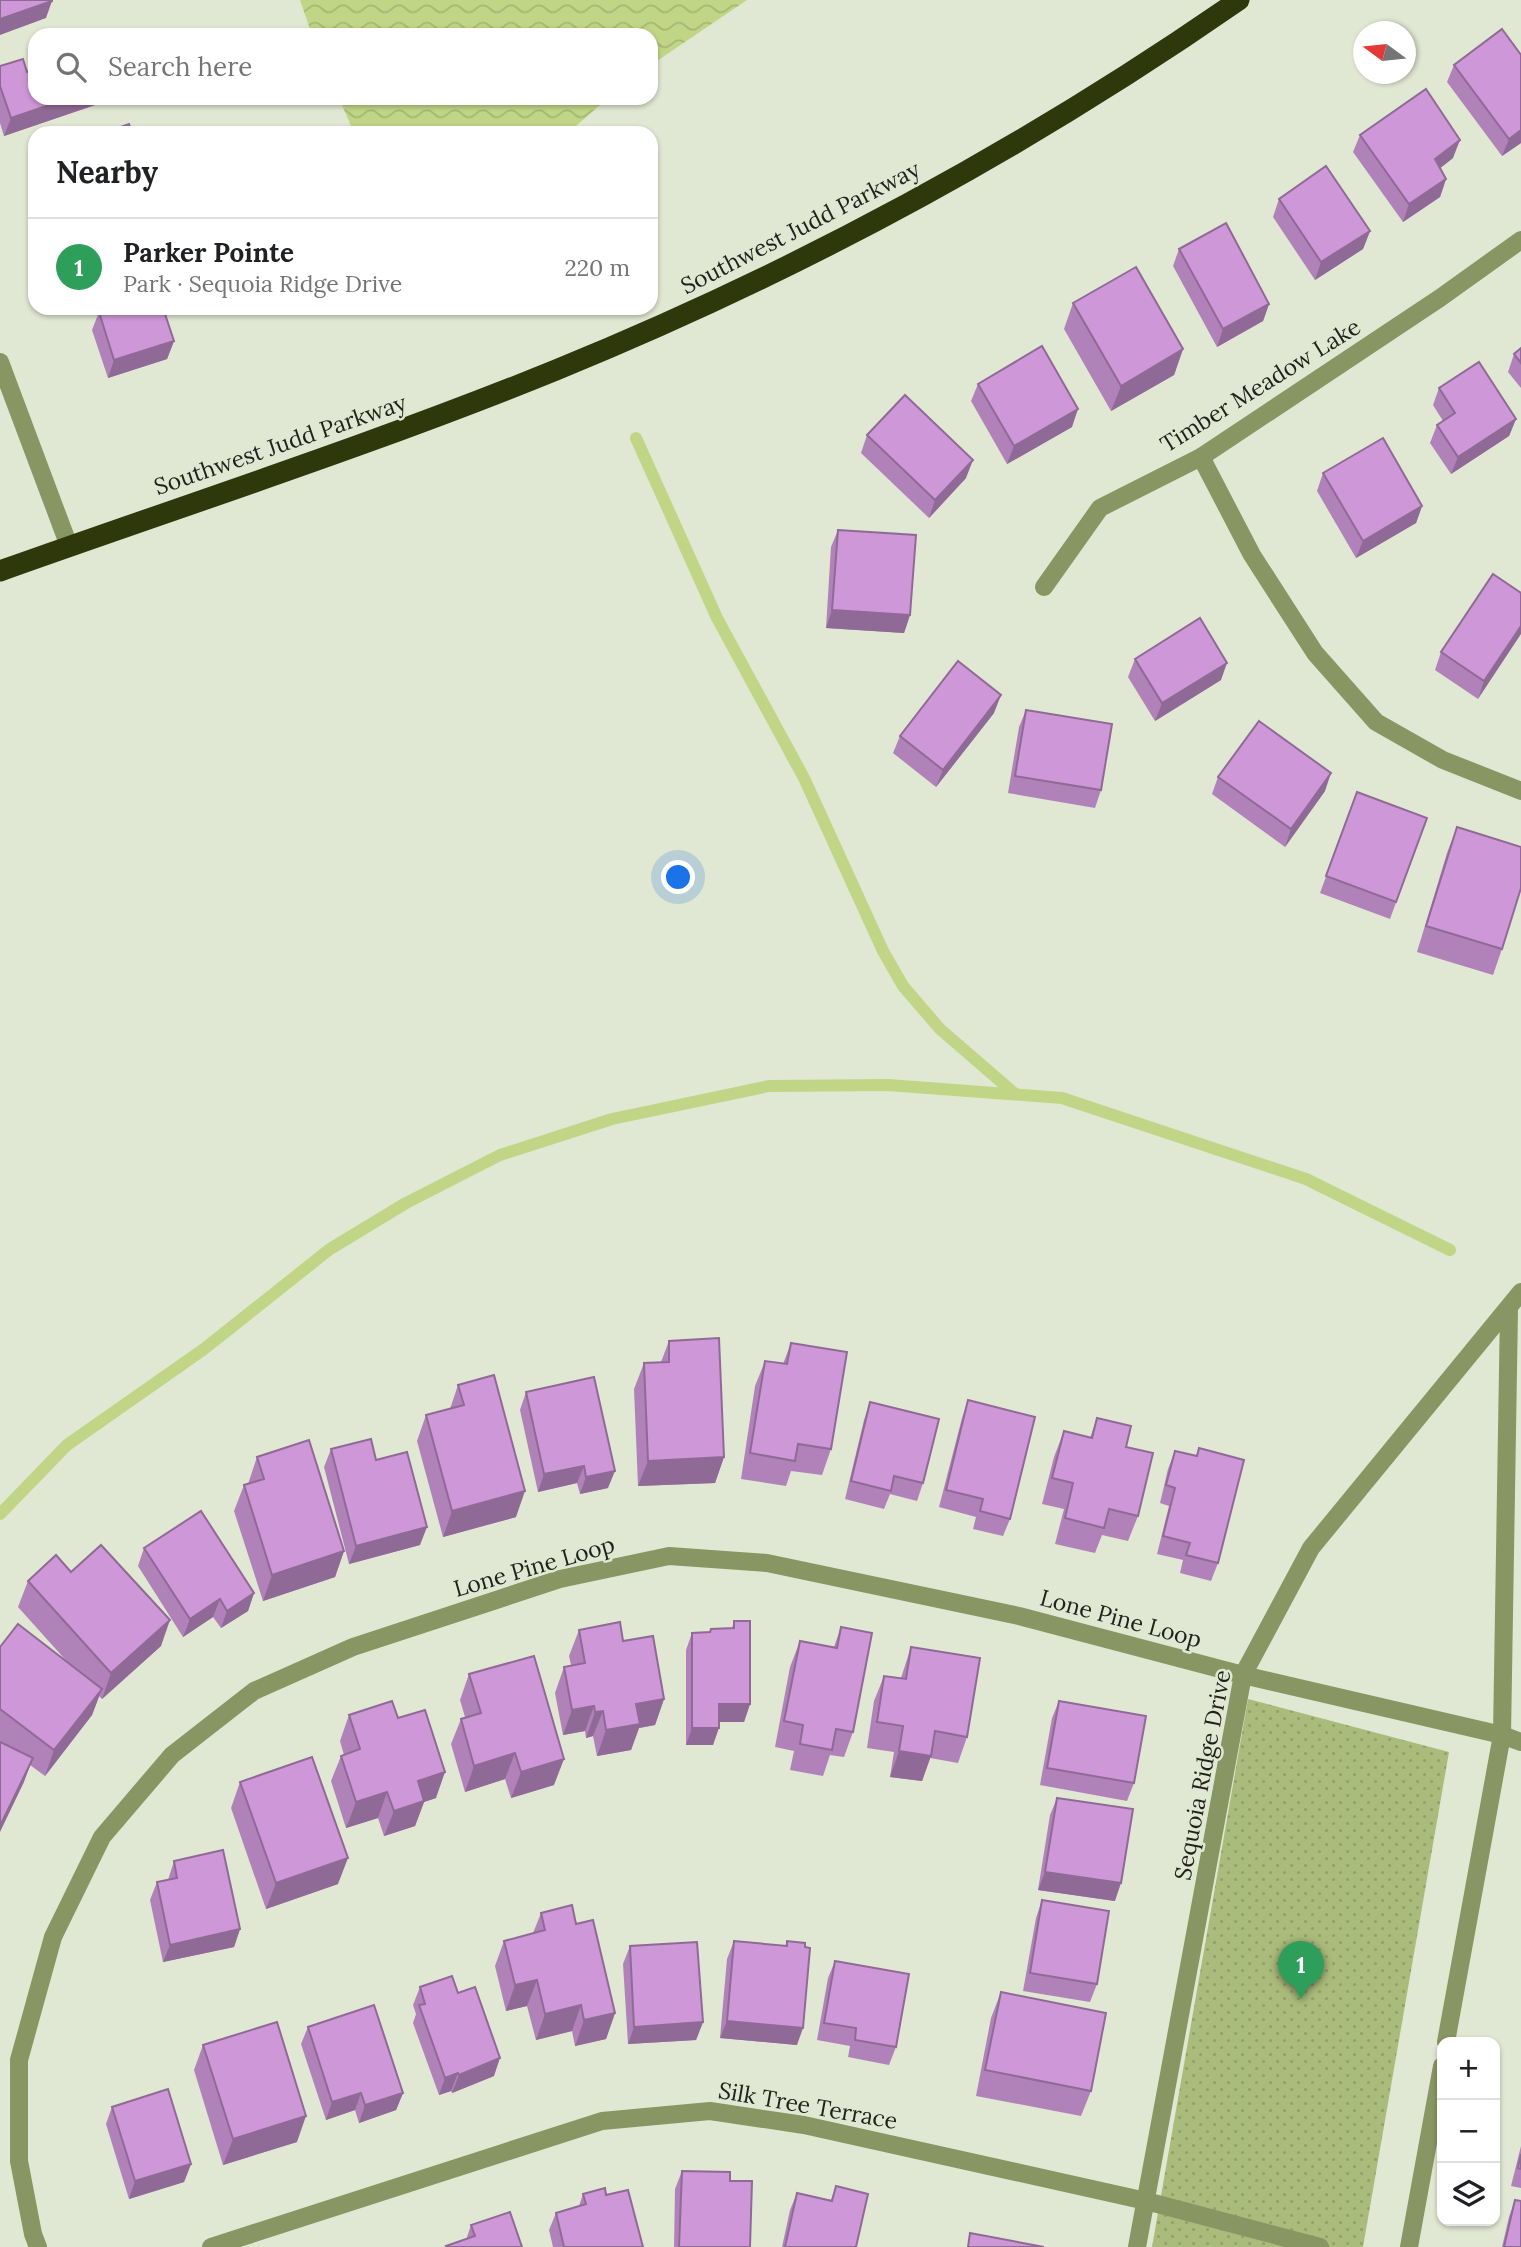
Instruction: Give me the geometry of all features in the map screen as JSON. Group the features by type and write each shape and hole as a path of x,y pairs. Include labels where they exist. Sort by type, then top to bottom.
{"highway":[{"name":"Southwest Judd Parkway","path":"0,571 439,415 557,369 722,297 898,210 1103,89 1238,0"}],"street":[{"name":"Timber Meadow Lake","path":"1044,587 1100,508 1200,457 1440,298 1521,240"},
{"path":"0,362 69,546"},
{"path":"1200,457 1252,555 1315,653 1376,722 1443,760 1521,791"},
{"name":"Sequoia Ridge Drive","path":"1137,2247 1243,1675 1311,1548 1521,1292"},
{"path":"1448,2037 1502,1735 1509,1309"},
{"name":"Lone Pine Loop","path":"38,2247 19,2161 19,2060 53,1937 102,1837 172,1755 254,1691 353,1647 547,1583 669,1556 767,1563 1019,1616 1243,1675 1502,1735 1521,1742"},
{"path":"1409,2247 1437,2093"},
{"name":"Silk Tree Terrace","path":"211,2247 602,2122 710,2111 804,2125 1146,2201 1320,2247"}],"shaded area":[{"path":"1248,1699 1449,1752 1363,2247 1152,2247"}],"water":[{"path":"300,0 747,0 658,60 658,28 310,28"},
{"path":"342,105 600,105 576,126 351,126"}],"building":[{"path":"0,0 52,0 52,1 0,19"},
{"path":"1502,29 1521,55 1521,130 1509,139 1454,65"},
{"path":"23,59 28,72 28,105 49,105 11,118 0,86 0,66"},
{"path":"1426,89 1460,140 1435,159 1446,179 1409,204 1360,135"},
{"path":"1326,166 1370,231 1321,262 1279,199"},
{"path":"1226,223 1269,304 1223,329 1179,249"},
{"path":"1136,267 1183,349 1121,386 1073,303"},
{"path":"100,315 165,315 174,341 114,360"},
{"path":"1042,346 1078,409 1014,446 978,384"},
{"path":"1521,348 1521,363 1514,354"},
{"path":"1479,362 1516,419 1458,457 1437,425 1455,413 1439,388"},
{"path":"905,395 973,460 935,500 867,435"},
{"path":"1383,438 1422,506 1363,541 1323,473"},
{"path":"838,530 916,535 910,615 832,610"},
{"path":"1493,574 1521,593 1521,626 1484,681 1441,652"},
{"path":"1200,618 1227,663 1162,703 1135,659"},
{"path":"958,661 1001,695 943,770 900,736"},
{"path":"1026,710 1112,724 1101,790 1015,776"},
{"path":"1259,721 1331,773 1291,829 1218,777"},
{"path":"1357,792 1427,818 1396,902 1326,876"},
{"path":"1457,827 1521,847 1521,888 1502,949 1426,926"},
{"path":"719,1338 724,1457 648,1461 644,1363 669,1362 669,1341"},
{"path":"791,1343 847,1352 831,1449 798,1444 795,1461 750,1453 765,1361 787,1364"},
{"path":"494,1375 525,1491 452,1511 426,1415 464,1405 458,1385"},
{"path":"594,1377 615,1471 586,1477 584,1466 544,1474 526,1392"},
{"path":"968,1400 1035,1417 1010,1519 980,1511 983,1499 946,1490"},
{"path":"870,1402 939,1419 923,1483 894,1476 891,1491 851,1481"},
{"path":"1097,1418 1131,1426 1126,1447 1153,1453 1138,1516 1109,1509 1104,1528 1065,1518 1073,1483 1052,1478 1064,1431 1092,1438"},
{"path":"371,1439 376,1460 407,1452 427,1527 356,1546 331,1449"},
{"path":"309,1440 344,1551 272,1575 244,1485 264,1479 257,1457"},
{"path":"1199,1448 1244,1460 1218,1563 1186,1555 1190,1543 1163,1536 1175,1488 1166,1485 1175,1451 1197,1456"},
{"path":"201,1511 254,1593 227,1611 220,1599 190,1619 144,1548"},
{"path":"101,1545 170,1620 111,1673 28,1581 56,1555 71,1572"},
{"path":"734,1621 750,1621 750,1704 719,1704 719,1728 692,1728 692,1633 734,1628"},
{"path":"620,1622 623,1641 653,1636 664,1699 636,1704 640,1724 606,1730 603,1711 595,1712 594,1706 572,1710 564,1667 585,1663 579,1630"},
{"path":"18,1624 102,1689 54,1750 0,1709 0,1647"},
{"path":"841,1627 872,1633 853,1732 836,1729 832,1750 800,1744 803,1725 784,1721 800,1641 837,1648"},
{"path":"911,1647 980,1658 967,1737 935,1731 931,1756 899,1751 903,1726 877,1722 884,1676 906,1679"},
{"path":"534,1656 564,1759 521,1772 515,1753 474,1766 461,1719 481,1713 469,1674"},
{"path":"392,1701 398,1718 425,1710 445,1772 418,1781 424,1801 394,1811 387,1792 356,1802 341,1756 360,1749 349,1715"},
{"path":"1059,1701 1146,1716 1134,1783 1047,1768"},
{"path":"0,1742 33,1758 0,1826"},
{"path":"312,1757 348,1858 276,1883 240,1782"},
{"path":"1057,1798 1133,1809 1121,1883 1045,1872"},
{"path":"223,1850 240,1929 170,1945 157,1882 177,1878 174,1861"},
{"path":"1042,1900 1109,1911 1097,1984 1030,1973"},
{"path":"572,1905 576,1924 593,1920 615,2013 584,2020 581,2005 545,2014 537,1980 515,1985 504,1941 545,1930 541,1913"},
{"path":"734,1941 787,1946 787,1941 805,1943 805,1947 810,1948 803,2028 727,2021"},
{"path":"697,1942 703,2022 634,2027 630,1946"},
{"path":"835,1961 909,1974 896,2047 855,2040 856,2028 824,2023"},
{"path":"452,1976 458,1993 475,1987 500,2058 445,2078 419,2005 425,2004 420,1987"},
{"path":"1001,1992 1106,2013 1091,2091 985,2070"},
{"path":"374,2005 403,2093 365,2105 361,2093 332,2102 308,2027"},
{"path":"277,2022 306,2116 233,2139 203,2045"},
{"path":"168,2089 191,2164 135,2181 112,2107"},
{"path":"682,2171 730,2172 730,2181 752,2181 750,2247 679,2247"},
{"path":"836,2186 868,2194 856,2247 785,2247 797,2193 832,2201"},
{"path":"605,2188 606,2195 628,2190 643,2247 564,2247 556,2213 586,2204 583,2194"},
{"path":"1515,2200 1521,2201 1521,2247 1504,2247"},
{"path":"510,2212 522,2247 446,2246 475,2236 471,2225"},
{"path":"970,2233 1044,2247 968,2247"}],"waterway":[{"path":"636,438 717,618 804,778 883,951 903,986 940,1029 1014,1093"},
{"path":"0,1514 67,1445 204,1349 330,1249 406,1203 500,1155 612,1119 769,1086 888,1085 1062,1098 1306,1179 1450,1250"}],"place":[{"name":"Parker Pointe","path":"1301,1999"}]}
